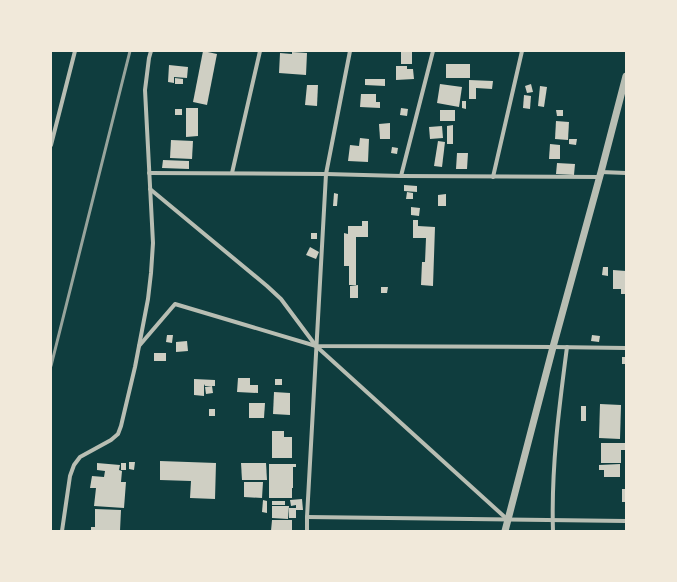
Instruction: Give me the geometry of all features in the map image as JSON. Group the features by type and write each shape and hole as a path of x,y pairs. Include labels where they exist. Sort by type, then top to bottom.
{"street":[{"path":"51,145 75,51"},
{"path":"62,531 70,476 74,465 80,457 111,440 118,434 121,426 148,299 153,243 145,90 151,51"},
{"path":"232,173 260,51"},
{"path":"306,531 326,174 350,51"},
{"path":"401,176 433,51"},
{"path":"493,176 522,51"},
{"path":"505,531 553,347 601,175 626,76"},
{"path":"149,173 493,176 601,175 626,172"},
{"path":"150,189 281,299 316,346 508,520"},
{"path":"139,346 176,304 316,346 626,348"},
{"path":"554,531 554,472 559,407 567,347"},
{"path":"306,517 626,521"}],"building":[{"path":"203,51 217,54 207,105 193,102"},
{"path":"401,51 412,51 412,64 401,64"},
{"path":"292,52 307,53 306,75 279,73 280,53 292,54"},
{"path":"446,64 470,64 470,78 446,78"},
{"path":"169,65 188,67 187,78 174,77 174,83 168,82"},
{"path":"396,66 407,66 407,69 413,69 414,79 396,80"},
{"path":"175,78 183,79 183,84 175,84"},
{"path":"365,79 385,79 385,86 365,85"},
{"path":"469,80 493,81 492,89 476,88 476,99 469,99"},
{"path":"440,84 462,87 459,107 437,103"},
{"path":"531,84 533,92 527,93 525,86"},
{"path":"307,85 318,85 317,106 305,105"},
{"path":"540,86 547,87 544,107 538,106"},
{"path":"361,94 376,94 376,102 380,102 380,108 360,107"},
{"path":"524,95 531,96 530,109 523,108"},
{"path":"462,101 466,101 466,109 462,108"},
{"path":"186,108 198,108 198,136 186,137"},
{"path":"401,108 408,109 407,116 400,115"},
{"path":"175,109 182,109 182,115 175,115"},
{"path":"440,110 455,110 455,121 440,121"},
{"path":"556,110 563,110 563,116 557,116"},
{"path":"556,121 569,122 568,140 555,139"},
{"path":"390,123 390,139 380,139 379,124"},
{"path":"453,125 453,144 447,144 447,126"},
{"path":"442,126 443,138 430,139 429,127"},
{"path":"360,138 369,139 368,162 348,161 350,145 359,146"},
{"path":"569,139 577,139 576,145 569,144"},
{"path":"171,140 193,141 192,159 170,158"},
{"path":"438,141 445,142 442,167 434,166"},
{"path":"550,144 560,145 560,159 549,159"},
{"path":"392,147 398,148 397,154 391,153"},
{"path":"457,153 468,153 467,169 456,169"},
{"path":"163,160 189,161 189,169 162,168"},
{"path":"557,163 575,164 574,175 556,174"},
{"path":"404,185 417,186 417,192 404,191"},
{"path":"407,192 413,193 413,199 406,199"},
{"path":"334,193 338,194 337,206 333,206"},
{"path":"446,194 446,206 438,206 438,195"},
{"path":"411,207 420,208 419,216 411,215"},
{"path":"413,220 418,220 418,226 435,227 433,286 421,285 422,262 425,262 426,238 413,238"},
{"path":"362,221 368,221 368,237 356,237 356,285 349,285 349,266 344,266 344,233 348,234 348,226 362,226"},
{"path":"311,233 317,233 317,239 311,239"},
{"path":"310,247 319,252 316,259 306,255"},
{"path":"603,267 608,267 608,276 602,275"},
{"path":"613,270 626,271 626,294 621,294 621,289 613,289"},
{"path":"358,285 358,298 350,298 350,286"},
{"path":"381,287 388,287 387,293 381,293"},
{"path":"167,335 173,335 172,343 166,342"},
{"path":"592,335 600,336 599,342 591,341"},
{"path":"187,341 188,351 176,352 176,342"},
{"path":"154,353 166,353 166,361 154,361"},
{"path":"622,357 626,357 626,364 622,364"},
{"path":"238,378 250,378 250,385 258,385 258,393 237,392"},
{"path":"194,379 215,380 215,386 205,386 204,384 204,396 194,395"},
{"path":"275,379 282,379 282,385 275,385"},
{"path":"212,386 213,393 206,394 205,387"},
{"path":"274,392 290,393 290,415 273,414"},
{"path":"249,403 265,403 264,418 249,418"},
{"path":"600,404 621,405 620,439 599,438"},
{"path":"581,406 586,406 586,421 581,421"},
{"path":"209,409 215,409 215,416 209,416"},
{"path":"272,431 284,431 284,437 292,437 292,458 272,458"},
{"path":"601,443 625,443 625,450 621,450 621,463 601,463"},
{"path":"160,461 216,463 215,499 190,498 191,481 160,480"},
{"path":"129,462 135,462 134,470 129,469"},
{"path":"97,463 120,465 119,470 122,471 121,482 126,482 124,508 94,506 96,488 90,488 92,476 104,477 105,471 97,470"},
{"path":"121,463 126,463 126,470 121,470"},
{"path":"241,463 266,463 267,480 242,480"},
{"path":"269,464 296,464 296,467 293,467 292,498 269,498"},
{"path":"620,464 620,477 604,477 604,470 599,470 599,465"},
{"path":"244,482 263,482 262,498 244,497"},
{"path":"622,489 626,489 626,502 622,502"},
{"path":"302,499 303,510 296,510 296,505 291,506 290,500"},
{"path":"263,500 267,501 267,513 262,512"},
{"path":"272,501 285,501 285,505 272,505"},
{"path":"272,506 289,506 288,519 272,518"},
{"path":"289,508 296,508 296,518 289,518"},
{"path":"95,509 121,510 120,531 91,531 91,527 95,527"},
{"path":"272,520 292,520 292,531 271,531"}],"railway":[{"path":"51,366 130,51"}]}
